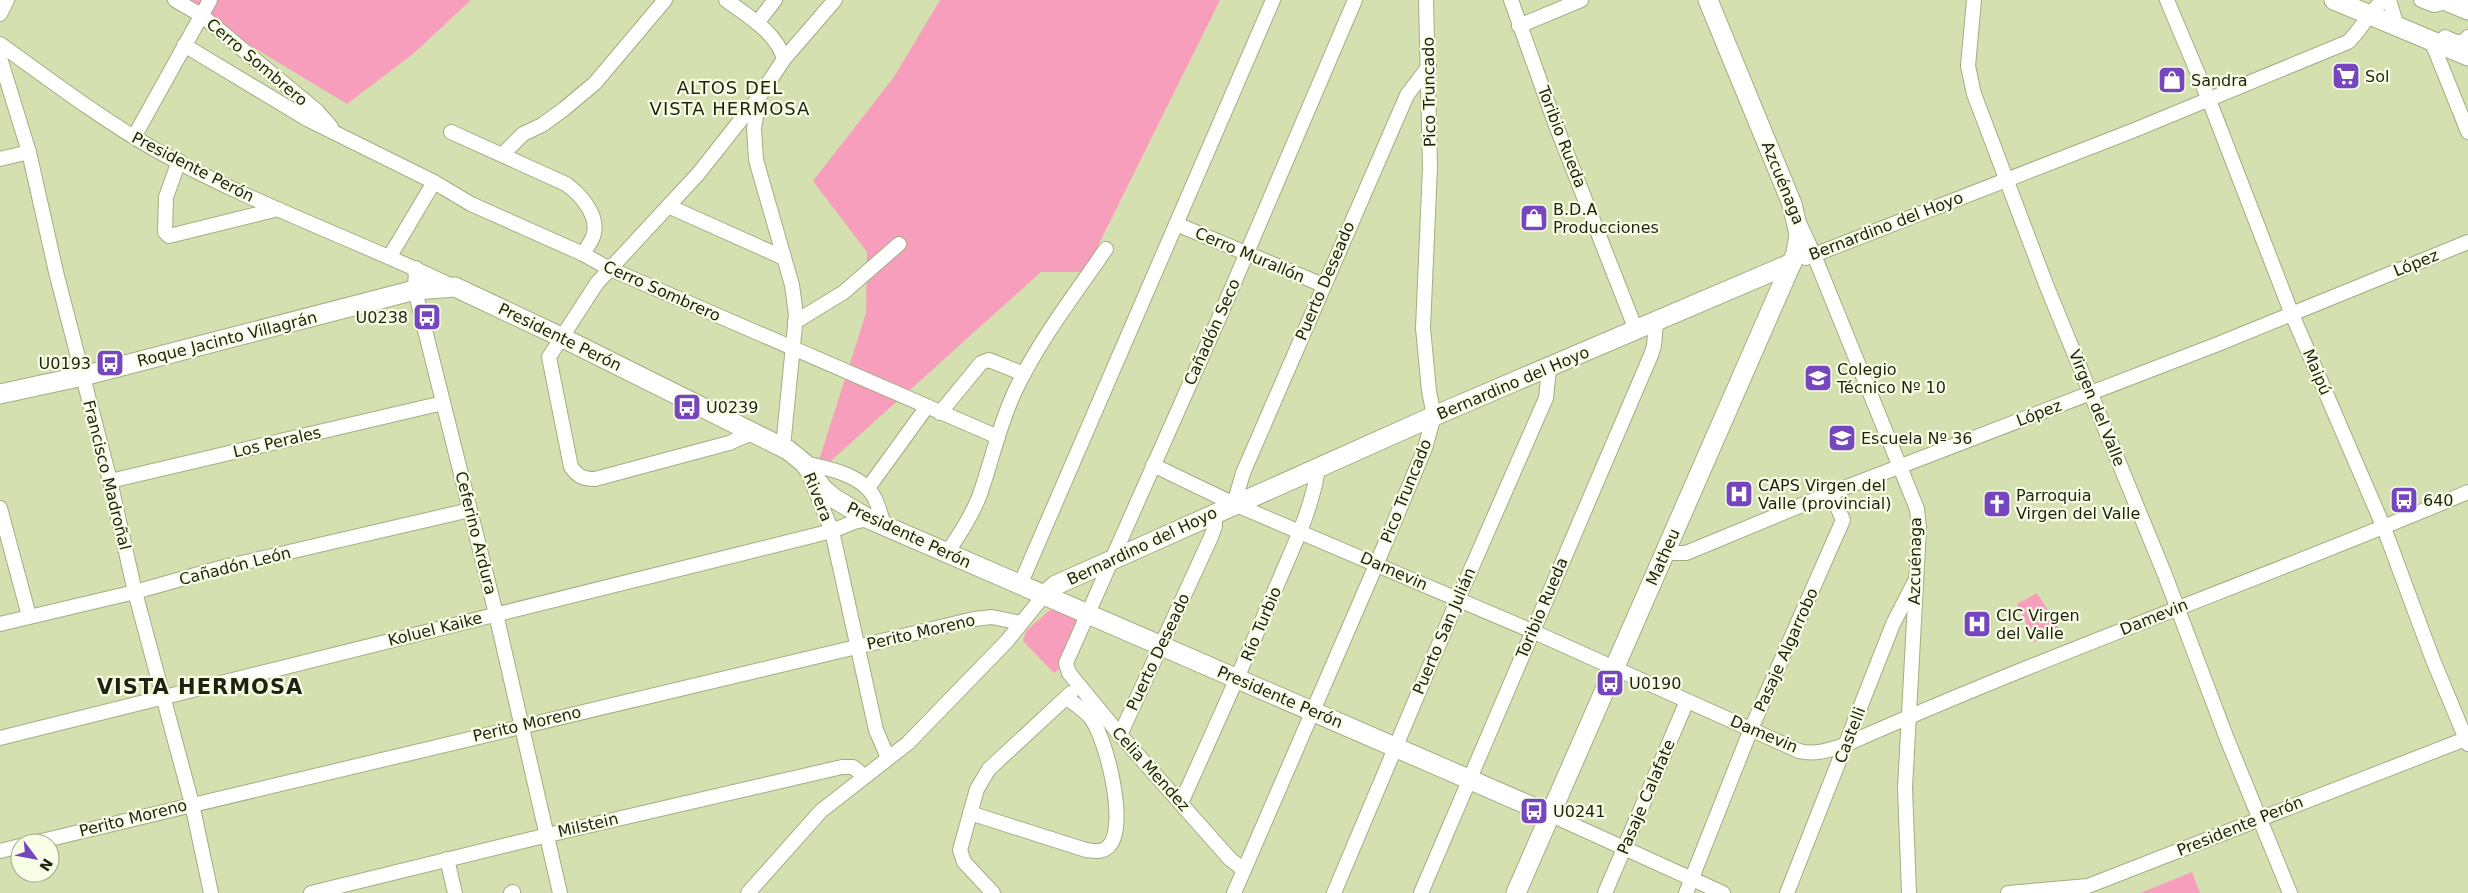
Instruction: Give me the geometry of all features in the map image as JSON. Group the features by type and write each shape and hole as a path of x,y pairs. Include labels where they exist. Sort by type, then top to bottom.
{"street":[{"path":"0,14 7,0"},
{"name":"Cerro Sombrero","path":"175,0 201,15 316,111 334,130"},
{"path":"134,137 210,0"},
{"path":"503,154 524,134 557,114 595,84 665,0"},
{"path":"726,0 757,23 780,47 784,59"},
{"path":"757,23 775,0"},
{"path":"754,432 729,443 595,479 585,479 577,476 571,466 549,357 608,268 698,174 759,97 784,59 835,0"},
{"path":"1020,585 1272,0"},
{"name":"Cañadón Seco","path":"1066,663 1355,0"},
{"name":"Pico Truncado","path":"1234,893 1377,563 1425,448 1434,416 1429,391 1423,328 1430,167 1426,0"},
{"name":"Toribio Rueda","path":"1511,0 1519,26 1636,330"},
{"path":"1519,26 1581,0"},
{"name":"Azcuénaga","path":"1708,0 1814,255 1916,509 1919,528 1905,788 1909,893"},
{"name":"Virgen del Valle","path":"1974,0 1968,66 1974,94 2090,393 2290,893"},
{"name":"Maipú","path":"2167,0 2209,100 2291,312 2384,528 2433,660 2467,740"},
{"path":"2334,0 2468,56"},
{"name":"Bernardino del Hoyo","path":"748,893 821,811 908,743 1007,641 1044,595 1056,585 1434,416 1549,369 1792,263 2209,100 2348,42 2360,31 2384,0"},
{"path":"2389,0 2393,15 2401,28"},
{"path":"2421,0 2434,5 2449,1 2468,10"},
{"path":"2401,28 2422,27 2459,43 2464,42 2468,37"},
{"path":"2431,40 2468,132"},
{"name":"Presidente Perón","path":"0,44 101,116 134,137 179,161 278,209 416,268 561,337 782,447 804,463 823,489 835,500 877,522 1020,585 1088,612 1162,647 1469,778 1723,893"},
{"name":"Cerro Sombrero","path":"184,46 307,119 334,130 434,182 471,204 583,254 608,268 926,408 998,437"},
{"name":"Francisco Madroñal","path":"0,58 29,152 56,272 110,481 135,592 192,804 211,893"},
{"name":"Puerto Deseado","path":"1234,504 1243,474 1323,285 1407,95 1429,66"},
{"path":"759,97 754,128 756,160 792,285 795,322 794,349 782,447"},
{"path":"451,132 503,154 566,184 576,191 595,222 594,234 583,254"},
{"path":"0,159 29,152"},
{"path":"179,161 166,196 165,232 169,236 278,209"},
{"path":"390,256 434,182"},
{"path":"668,206 784,258"},
{"name":"Matheu","path":"1516,893 1613,667 1792,263 1796,253 1799,234 1797,218"},
{"name":"Cerro Murallón","path":"1176,224 1323,285"},
{"name":"López","path":"1665,553 1686,553 1831,493 2218,344 2291,312 2468,242"},
{"path":"795,322 844,292 899,244"},
{"path":"947,553 962,531 978,498 1016,389 1042,342 1106,249"},
{"name":"Ceferino Ardura","path":"416,268 416,290 496,614 560,893"},
{"name":"Roque Jacinto Villagrán","path":"0,394 83,376 416,290 455,287"},
{"name":"Toribio Rueda","path":"1421,893 1654,346 1656,321"},
{"path":"940,413 982,363 989,360 1024,374"},
{"name":"Puerto San Julián","path":"1334,893 1395,746 1546,398 1549,369"},
{"name":"Los Perales","path":"110,481 443,403"},
{"path":"868,488 926,408"},
{"path":"804,463 831,468 868,488 875,498 877,522"},
{"name":"Rivera","path":"804,463 832,531 876,730 888,758"},
{"name":"Damevin","path":"1153,464 1234,504 1377,563 1687,701 1799,750 1811,753 1821,753 1847,744 1908,717 2177,608 2384,528 2468,492"},
{"name":"Río Turbio","path":"1181,803 1237,679 1300,530 1315,491 1318,468"},
{"name":"Pasaje Algarrobo","path":"1686,893 1751,729 1843,520 1831,493"},
{"path":"0,508 29,616"},
{"name":"Cañadón León","path":"0,624 135,592 220,568 470,510"},
{"name":"Puerto Deseado","path":"1120,735 1211,537 1215,526 1215,513"},
{"name":"Koluel Kaike","path":"0,738 832,531 854,522 877,522"},
{"name":"Castelli","path":"1787,893 1893,624 1917,578"},
{"name":"Perito Moreno","path":"60,836 974,618 992,617 1021,623"},
{"name":"Celia Mendez","path":"1066,663 1069,673 1120,735 1230,859 1244,870"},
{"path":"993,893 964,862 960,850 977,789 990,769 1079,685"},
{"path":"970,813 1086,850 1099,852 1109,846 1115,834 1116,816 1112,773 1091,718 1066,698"},
{"name":"Pasaje Calafate","path":"1605,893 1687,701"},
{"name":"Presidente Perón","path":"2008,893 2088,886 2260,818 2467,740"},
{"name":"Milstein","path":"311,893 548,835 842,767 853,767 864,776"},
{"path":"447,859 455,893"}],"shaded area":[{"path":"175,0 471,0 413,54 347,104"},
{"path":"940,0 1220,0 1085,272 1041,272 814,476 866,313 867,252 813,181 894,77"},
{"path":"2037,593 2061,631 2035,642 2017,604"},
{"path":"1050,610 1088,612 1066,663 1054,673 1023,641 1026,631"},
{"path":"2192,872 2200,893 2140,893"}],"place":[{"name":"Sol","path":"2346,76"},
{"name":"Sandra","path":"2172,80"},
{"name":"B.D.A Producciones","path":"1534,218"},
{"name":"U0238","path":"427,317"},
{"name":"U0193","path":"110,363"},
{"name":"Colegio Técnico Nº 10","path":"1818,378"},
{"name":"U0239","path":"687,407"},
{"name":"Escuela Nº 36","path":"1842,438"},
{"name":"CAPS Virgen del Valle (provincial)","path":"1739,494"},
{"name":"640","path":"2404,500"},
{"name":"Parroquia Virgen del Valle","path":"1997,504"},
{"name":"CIC Virgen del Valle","path":"1977,624"},
{"name":"U0190","path":"1610,683"},
{"name":"U0241","path":"1534,811"}],"district":[{"name":"ALTOS DEL VISTA HERMOSA","path":"730,97"},
{"name":"VISTA HERMOSA","path":"200,687"}]}
